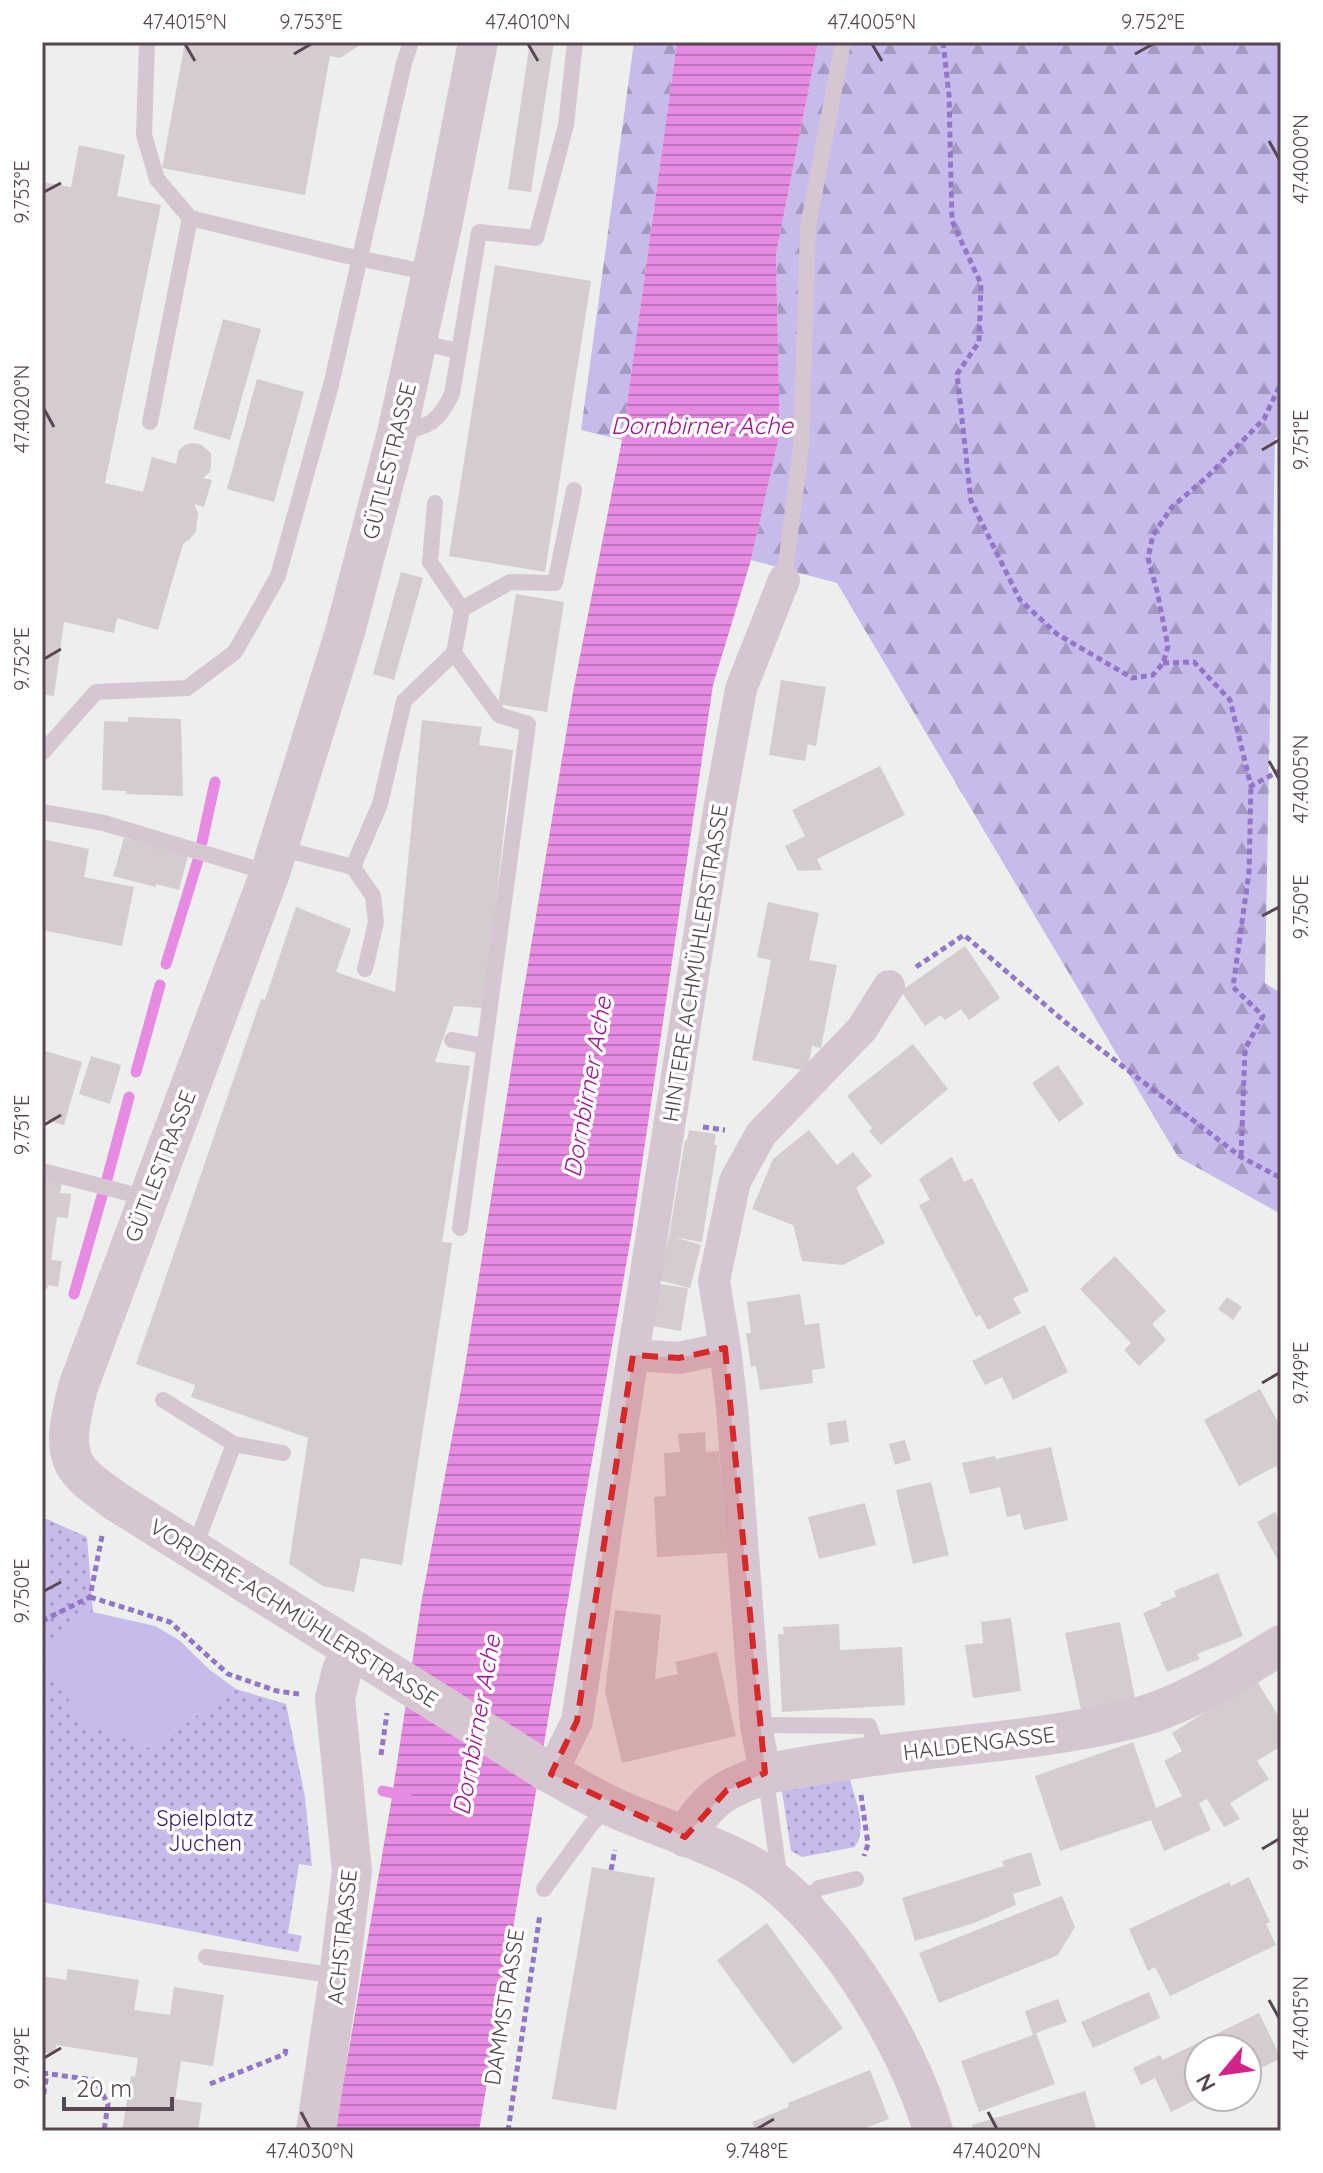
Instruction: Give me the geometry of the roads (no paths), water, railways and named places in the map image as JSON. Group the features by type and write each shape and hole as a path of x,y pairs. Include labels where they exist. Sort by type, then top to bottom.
{"street":[{"name":"GÜTLESTRASSE","path":"58,1465 69,1443 78,1387 273,860 345,632 397,433 433,273 461,229 478,42"},
{"name":"HINTERE ACHMÜHLERSTRASSE","path":"555,1776 577,1721 669,1122 741,689 784,580"},
{"path":"765,1773 756,1725 732,1408 714,1281 735,1181 761,1134 862,1029 889,986"},
{"path":"633,1355 679,1358 725,1348"},
{"name":"VORDERE-ACHMÜHLERSTRASSE","path":"58,1465 90,1482 354,1650 391,1692 555,1776 614,1821 685,1837"},
{"name":"HALDENGASSE","path":"685,1837 716,1798 765,1773 870,1771 1137,1718 1193,1694 1281,1645"},
{"name":"ACHSTRASSE","path":"316,2131 352,1871 335,1698 342,1670 354,1650"},
{"path":"685,1837 750,1865 791,1896 863,1984 898,2042 933,2131"}],"lane":[{"path":"147,42 144,135 157,179 190,218 433,273"},
{"path":"42,753 96,692 187,688 235,652 278,576 331,385 411,42"},
{"path":"397,433 425,426 441,415 452,394 459,351 461,229 536,238 566,125 575,42"},
{"path":"784,580 801,448 808,227 843,42"},
{"path":"150,422 190,218"},
{"path":"418,342 459,351"},
{"path":"462,609 510,582 555,583 574,490"},
{"path":"353,867 380,804 404,701 454,653 462,609 430,562 435,503"},
{"path":"454,653 499,715 528,724 460,1228"},
{"path":"42,812 273,860 353,867"},
{"path":"353,867 373,896 376,922 365,969"},
{"path":"452,1040 484,1046"},
{"path":"42,1171 147,1198"},
{"path":"163,1400 234,1444 283,1453"},
{"path":"194,1549 234,1444"},
{"path":"756,1725 869,1726 870,1771"},
{"path":"765,1773 791,1896 856,1879"},
{"path":"544,1889 590,1826 614,1821"},
{"path":"206,1957 339,1977"}],"water":[{"name":"Dornbirner Ache","path":"677,42 818,42 776,254 780,433 751,560 713,685 632,1231 479,2131 335,2131 391,1803 421,1604 464,1373 573,692 622,440"}],"waterway":[{"path":"202,842 215,782"},
{"path":"166,964 198,860"},
{"path":"136,1072 160,985"},
{"path":"107,1179 129,1097"},
{"path":"74,1294 102,1196"},
{"path":"383,1791 406,1796"}],"park label":[{"name":"Spielplatz Juchen","path":"205,1830"}]}
